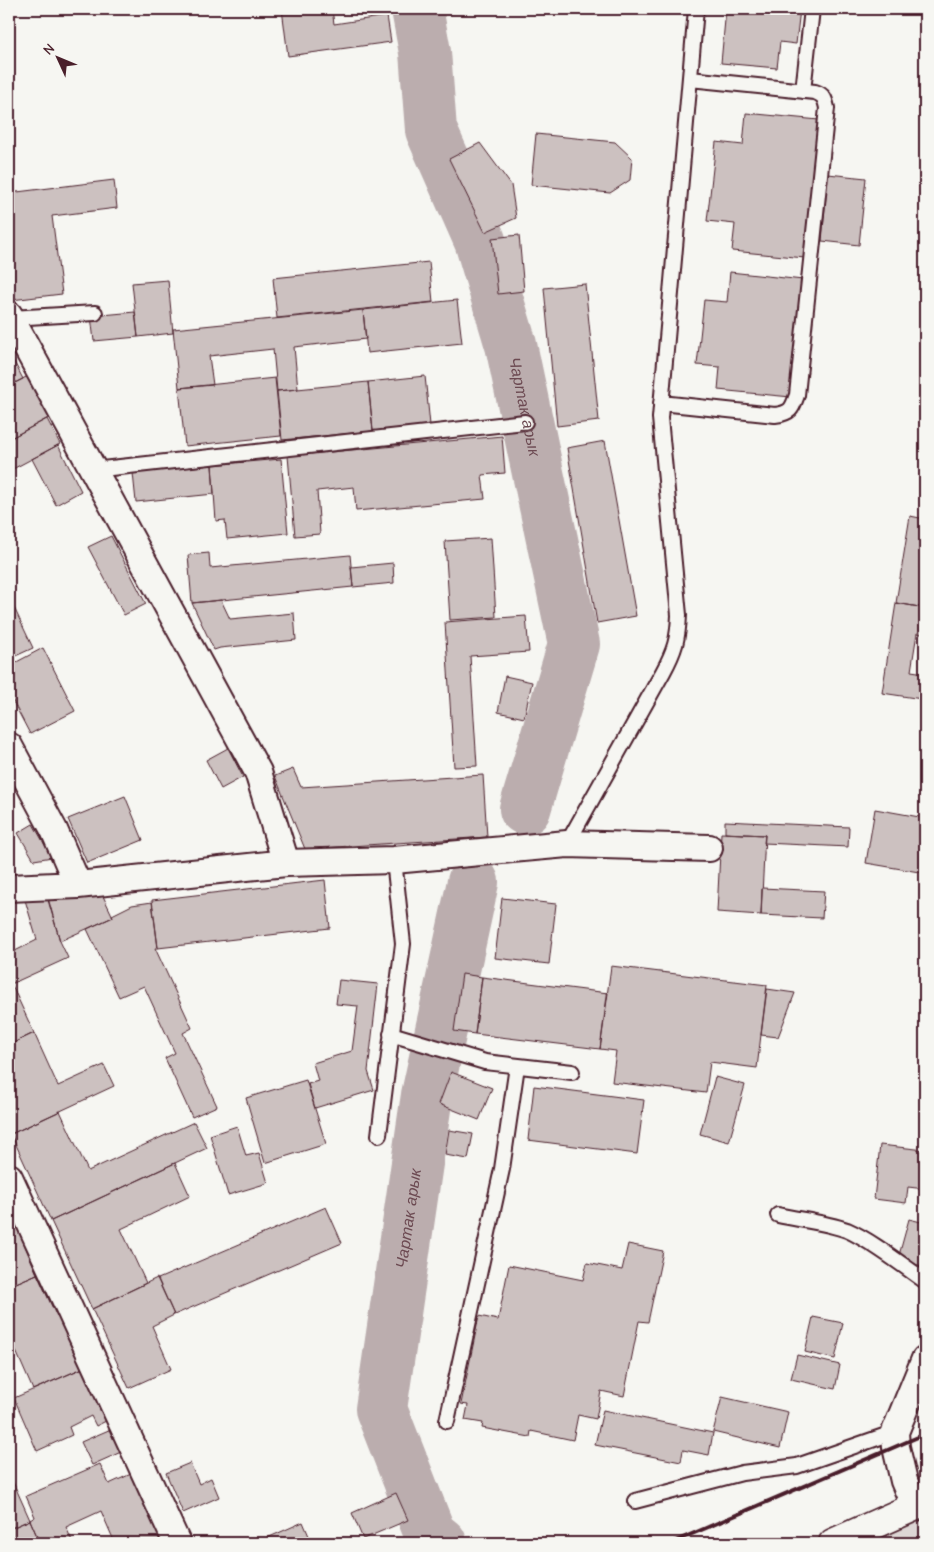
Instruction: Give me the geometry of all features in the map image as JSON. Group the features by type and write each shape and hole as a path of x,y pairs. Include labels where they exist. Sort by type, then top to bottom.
{"highway":[{"path":"833,1543 920,1505"}],"street":[{"path":"10,316 258,772 286,863"},
{"path":"9,746 54,830 78,885"},
{"path":"9,888 78,885 286,863 394,860 566,844 709,848"},
{"path":"9,1177 177,1543"},
{"path":"920,1505 904,1481 896,1447 895,1432 925,1359"}],"lane":[{"path":"566,844 663,672 673,652 678,635 679,614 660,418 696,9"},
{"path":"803,91 812,9"},
{"path":"661,403 775,415 784,414 792,408 797,395 827,108 822,94 815,92 690,79"},
{"path":"10,316 95,313"},
{"path":"93,470 525,422"},
{"path":"379,1135 403,944 394,860"},
{"path":"391,1034 485,1062 572,1072"},
{"path":"447,1421 502,1169 517,1066"},
{"path":"778,1215 846,1230 868,1242 925,1281"},
{"path":"635,1501 742,1473 797,1466 895,1432"}],"shaded area":[{"path":"925,1519 925,1543 870,1543"}],"building":[{"path":"282,9 332,9 334,24 387,16 391,42 288,56"},
{"path":"447,9 477,9 448,14"},
{"path":"726,9 800,9 796,44 780,42 777,68 721,63"},
{"path":"746,113 819,120 805,258 732,251 735,224 707,221 716,142 743,145"},
{"path":"536,134 615,142 632,158 630,180 610,193 531,185"},
{"path":"480,143 511,185 516,218 485,232 449,159"},
{"path":"828,174 866,178 859,245 822,241"},
{"path":"114,180 117,208 52,216 62,294 11,300 9,295 9,193"},
{"path":"519,235 524,291 498,294 492,238"},
{"path":"429,262 433,302 277,318 273,278"},
{"path":"730,272 803,280 791,397 718,390 720,367 697,365 704,300 727,302"},
{"path":"168,280 173,333 138,337 132,283"},
{"path":"585,284 599,421 557,426 544,288"},
{"path":"457,300 462,343 367,353 363,310"},
{"path":"363,310 366,339 294,347 298,389 277,391 273,349 209,356 213,385 179,388 173,329"},
{"path":"135,312 138,337 94,341 91,316"},
{"path":"9,352 23,379 9,386"},
{"path":"28,376 50,417 9,439 9,386"},
{"path":"425,376 430,425 373,431 368,382"},
{"path":"275,378 281,436 185,446 179,388"},
{"path":"368,382 373,431 282,440 277,391"},
{"path":"47,419 60,444 9,471 9,439"},
{"path":"502,436 505,473 482,475 485,499 356,511 354,487 317,491 320,534 295,536 288,456"},
{"path":"605,441 636,616 597,623 567,448"},
{"path":"58,445 81,491 56,505 32,459"},
{"path":"281,459 288,533 227,539 225,520 216,521 212,465"},
{"path":"212,465 214,494 136,502 133,473"},
{"path":"910,516 925,519 925,608 896,603"},
{"path":"111,536 146,604 124,615 88,547"},
{"path":"491,538 496,617 450,620 445,541"},
{"path":"209,553 210,568 350,555 353,587 192,603 188,555"},
{"path":"393,563 394,583 353,587 351,567"},
{"path":"9,597 33,648 9,659"},
{"path":"221,600 230,619 294,613 296,640 214,650 192,603"},
{"path":"896,603 925,608 925,635 917,633 911,671 925,673 922,699 882,693"},
{"path":"526,616 529,652 470,656 477,766 454,767 445,622"},
{"path":"43,648 75,711 30,734 9,694 9,666"},
{"path":"505,676 532,682 524,718 498,712"},
{"path":"228,748 243,777 221,789 206,760"},
{"path":"293,769 301,787 483,775 487,837 305,849 275,776"},
{"path":"125,796 143,840 87,863 68,819"},
{"path":"875,809 925,818 925,873 866,863"},
{"path":"725,821 849,827 848,847 764,843 765,835 725,833"},
{"path":"33,824 52,857 34,860 18,833"},
{"path":"721,833 765,835 761,915 717,912"},
{"path":"325,880 330,928 158,948 152,900"},
{"path":"762,888 824,891 822,918 761,915"},
{"path":"103,896 113,917 60,941 48,900"},
{"path":"48,898 60,941 68,958 11,984 9,979 9,954 37,940 25,900"},
{"path":"502,898 556,904 549,964 495,958"},
{"path":"152,902 158,948 155,948 192,1028 183,1033 217,1106 192,1117 165,1058 175,1053 144,986 119,997 87,929 113,917 112,915 132,905"},
{"path":"611,966 767,985 757,1068 710,1062 706,1093 612,1082 616,1051 600,1049"},
{"path":"462,974 482,977 475,1034 454,1031"},
{"path":"482,977 608,993 600,1049 475,1034"},
{"path":"9,979 34,1033 9,1045"},
{"path":"339,980 378,984 368,1071 374,1090 315,1108 308,1084 318,1081 313,1063 352,1051 358,1006 336,1004"},
{"path":"767,989 795,993 778,1037 761,1035"},
{"path":"34,1033 58,1086 104,1065 114,1086 11,1134 9,1130 9,1045"},
{"path":"451,1072 492,1088 479,1120 439,1104"},
{"path":"715,1077 745,1085 729,1142 700,1134"},
{"path":"306,1080 326,1144 265,1163 246,1098"},
{"path":"534,1086 644,1100 637,1154 528,1140"},
{"path":"60,1111 88,1171 194,1122 207,1148 51,1221 11,1134"},
{"path":"237,1126 246,1156 259,1153 268,1183 228,1195 210,1135"},
{"path":"449,1130 473,1134 468,1159 445,1155"},
{"path":"880,1145 925,1150 925,1189 908,1187 906,1203 874,1199"},
{"path":"175,1163 190,1196 121,1229 146,1283 92,1309 51,1221"},
{"path":"326,1207 342,1243 174,1315 158,1279"},
{"path":"9,1208 37,1274 9,1286"},
{"path":"909,1219 925,1223 925,1267 898,1259"},
{"path":"628,1244 663,1251 648,1322 639,1321 624,1396 601,1391 596,1419 578,1415 573,1440 531,1431 530,1437 482,1428 483,1423 465,1420 468,1405 461,1404 479,1316 498,1320 509,1265 583,1280 587,1263 622,1270"},
{"path":"37,1274 55,1313 60,1310 85,1367 33,1390 9,1335 9,1286"},
{"path":"157,1278 174,1315 152,1326 171,1369 129,1388 92,1309"},
{"path":"813,1317 843,1323 835,1359 805,1352"},
{"path":"797,1355 840,1365 835,1389 791,1379"},
{"path":"85,1367 108,1420 96,1426 91,1416 69,1427 72,1435 37,1451 14,1398"},
{"path":"722,1397 788,1412 780,1448 713,1432"},
{"path":"603,1410 713,1433 709,1455 683,1450 681,1462 595,1445"},
{"path":"111,1429 121,1452 92,1465 81,1442"},
{"path":"190,1463 199,1484 211,1478 219,1497 183,1513 166,1473"},
{"path":"100,1464 109,1484 131,1474 162,1543 115,1543 101,1511 66,1527 73,1543 40,1543 30,1520 35,1517 26,1496"},
{"path":"9,1473 30,1520 9,1529"},
{"path":"396,1493 408,1520 363,1539 352,1513"},
{"path":"30,1520 39,1541 34,1543 9,1543 9,1529"},
{"path":"303,1522 312,1543 256,1543"}],"waterway":[{"name":"Чартак арык","path":"417,9 425,52 431,130 480,241 511,345 574,644 525,809"},
{"name":"Чартак арык","path":"441,1543 430,1534 381,1409 427,1095 473,882"}],"railway":[{"path":"671,1543 925,1434"}]}
